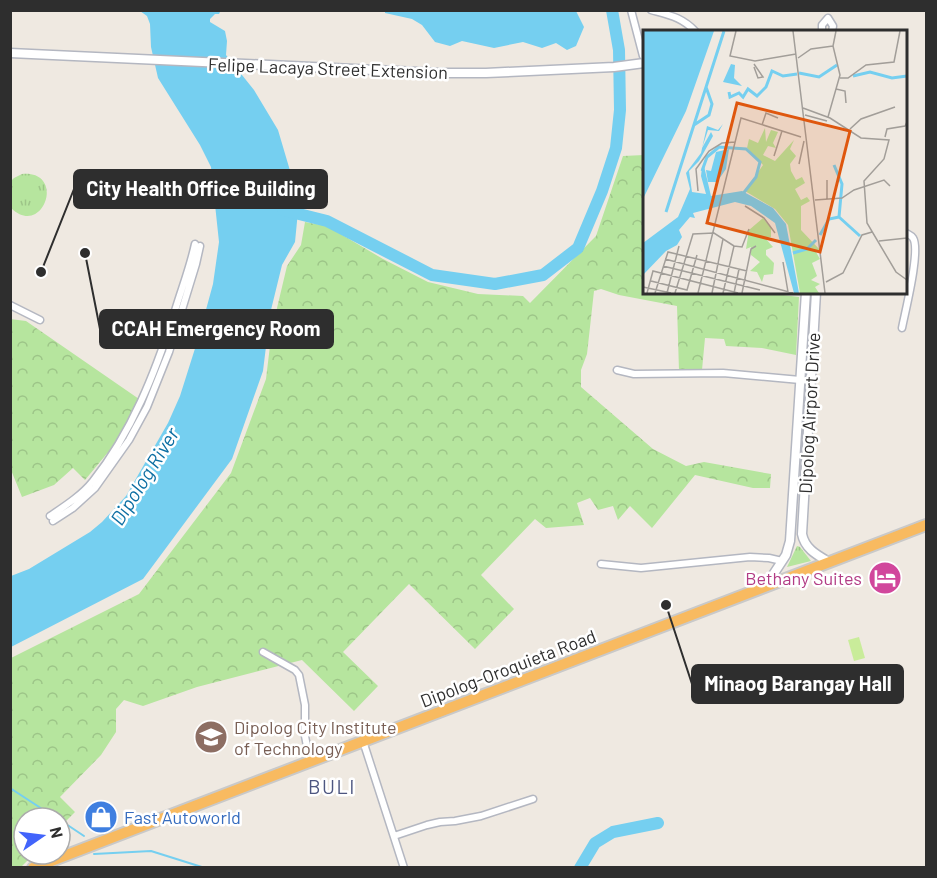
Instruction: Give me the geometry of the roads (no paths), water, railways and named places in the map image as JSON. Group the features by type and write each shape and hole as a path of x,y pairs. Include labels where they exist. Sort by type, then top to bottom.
{"highway":[{"name":"Dipolog-Oroquieta Road","path":"33,867 927,525"}],"main road":[{"name":"Felipe Lacaya Street Extension","path":"10,53 450,73 614,67 643,60"},
{"name":"Dipolog Airport Drive","path":"765,587 789,548 791,534 806,294"},
{"name":"Dipolog Airport Drive","path":"802,534 816,294"},
{"path":"791,534 802,534 809,548 829,562"}],"street":[{"path":"631,10 643,56"},
{"path":"651,10 674,16 694,30"},
{"path":"822,30 822,25 828,18 833,26 832,30"},
{"path":"902,328 915,248 915,240 907,234"},
{"path":"52,518 73,508 95,488 129,440 147,407 169,352 196,264 198,245"},
{"path":"10,306 40,320"},
{"path":"617,370 634,374 723,373 811,381"},
{"path":"601,564 641,568 750,556 782,561"},
{"path":"263,652 295,670 299,675 305,705 305,730 310,762"},
{"path":"363,741 404,867"},
{"path":"394,836 440,822 481,816 533,799"}],"water":[{"path":"385,10 576,11 584,27 576,46 567,50 556,43 542,48 523,42 494,48 462,41 450,46 435,42 422,25 412,19 385,13"},
{"path":"140,11 220,11 210,19 210,22 225,31 226,55 254,90 278,130 299,201 295,242 282,265 270,314 263,371 232,459 143,579 11,647 11,576 29,569 90,532 126,496 168,423 180,396 213,284 219,242 211,167 200,145 158,78 151,47 150,24 147,16"}],"waterway":[{"name":"Dipolog River","path":"283,210 327,221 432,275 495,284 543,275 578,248 602,191 616,148 620,110 619,50 612,10"},
{"path":"10,788 38,806"},
{"path":"580,868 595,843 613,832 658,823"},
{"path":"72,828 84,836"},
{"path":"94,854 151,851 205,868"}],"place":[{"name":"CCAH Emergency Room","path":"85,253"},
{"name":"City Health Office Building","path":"41,272"},
{"name":"Bethany Suites","path":"885,578"},
{"name":"Minaog Barangay Hall","path":"666,605"},
{"name":"Dipolog City Institute of Technology","path":"211,737"},
{"name":"Fast Autoworld","path":"101,817"}],"district":[{"name":"BULI","path":"332,786"}]}
